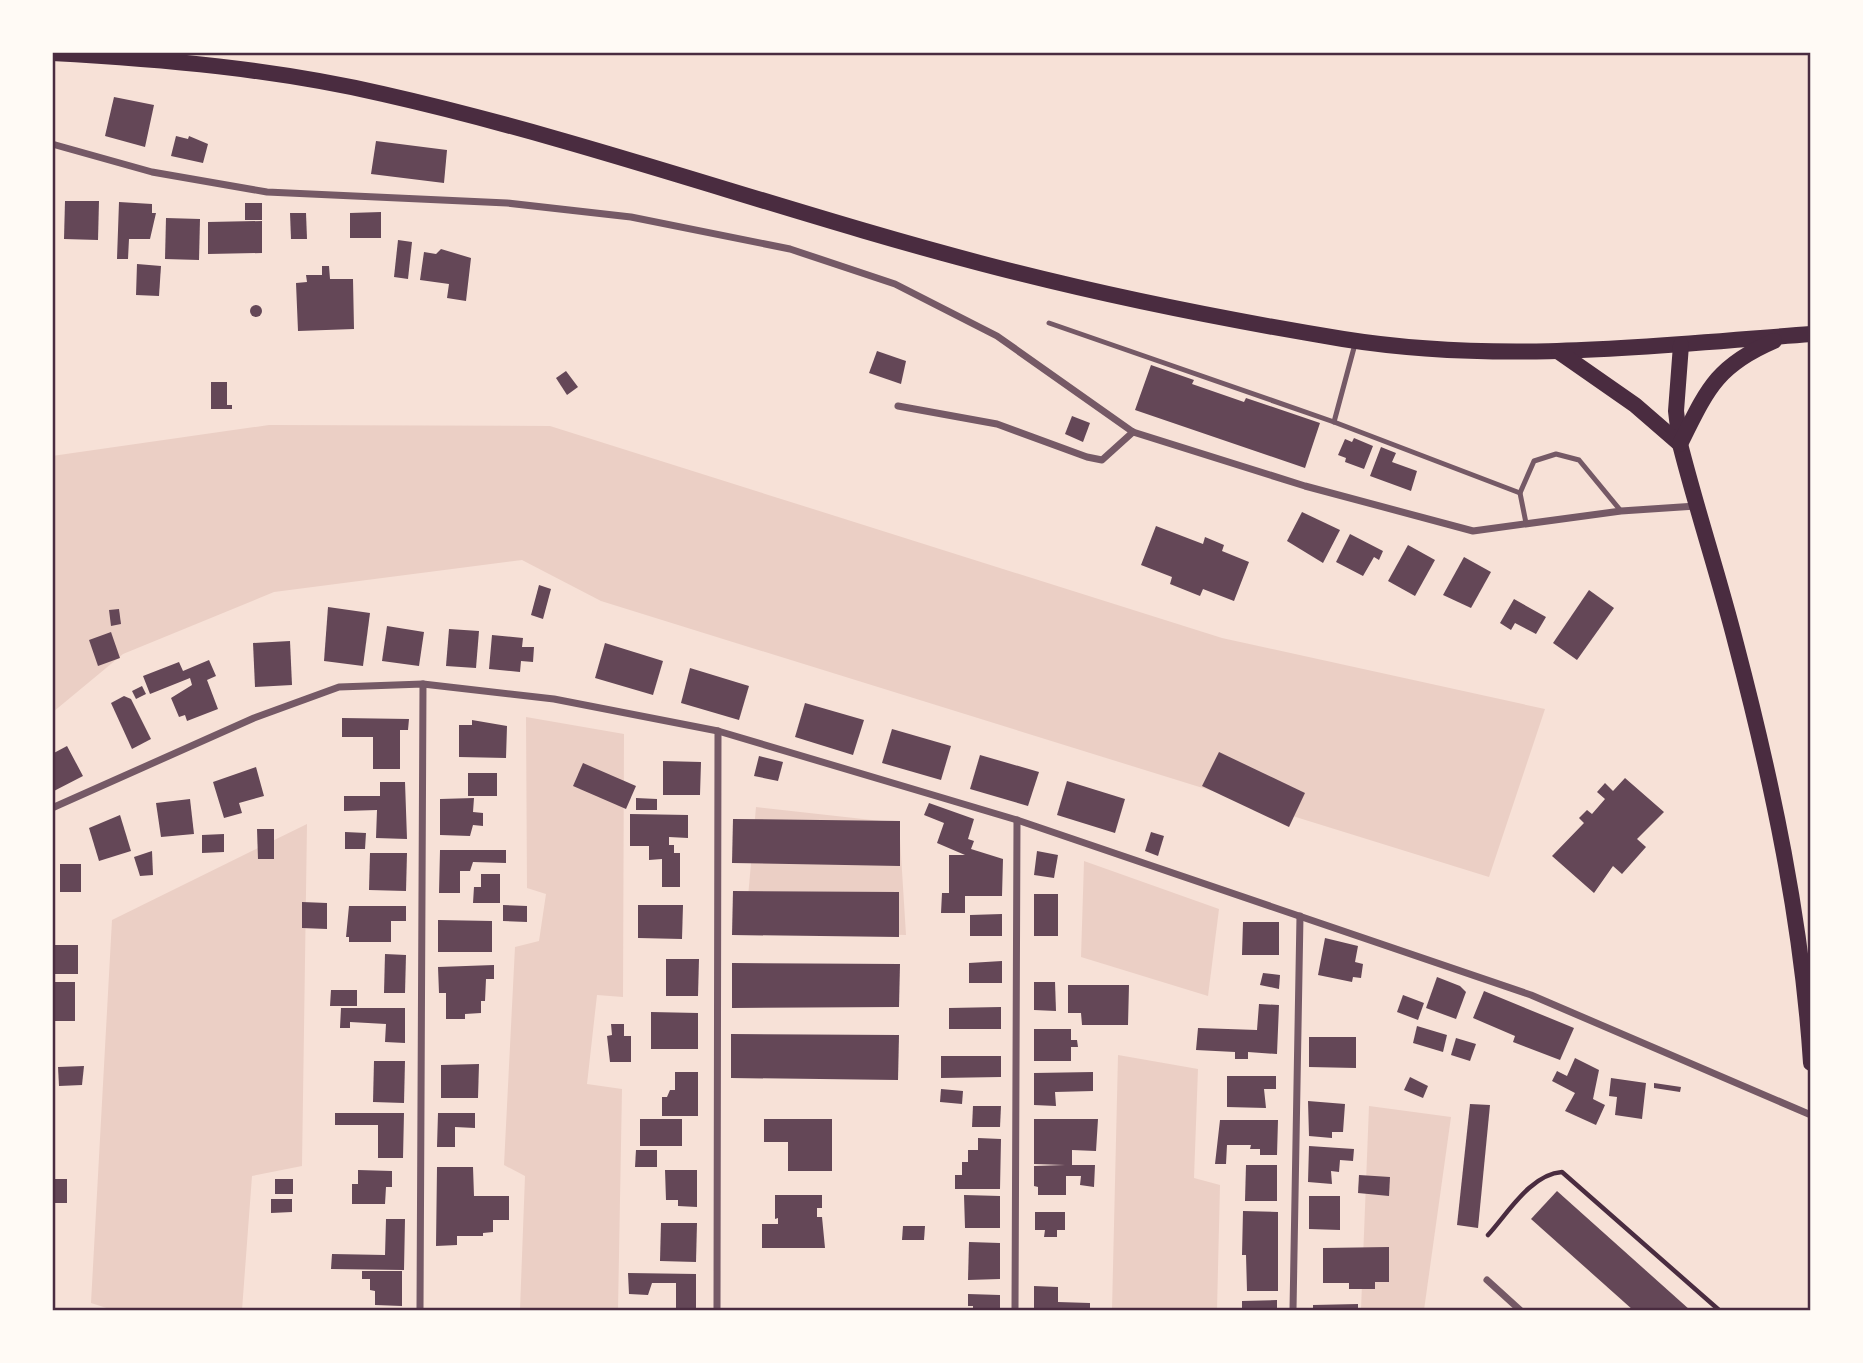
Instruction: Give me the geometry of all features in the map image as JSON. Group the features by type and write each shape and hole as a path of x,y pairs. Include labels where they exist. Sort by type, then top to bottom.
{"main road":[{"path":"52,52 202,65 384,94 534,131 1008,271 1133,301 1356,340 1457,352 1559,352 1811,334"},
{"path":"1680,444 1709,385 1742,355 1786,336"},
{"path":"1681,345 1676,411 1680,444 1736,642 1778,823 1811,1063"},
{"path":"1559,352 1636,405 1680,444"}],"street":[{"path":"52,144 152,172 267,191 507,203 631,217 790,249 895,284 997,336 1133,432 1305,486 1473,531 1622,512 1697,506"},
{"path":"898,406 997,424 1102,460 1133,432"},
{"path":"419,1311 423,684"},
{"path":"52,808 254,718 339,687 423,684 554,699 718,731 1017,820 1531,995 1811,1115"},
{"path":"717,1311 718,731"},
{"path":"1015,1311 1017,820"},
{"path":"1293,1311 1300,916"},
{"path":"1487,1280 1520,1311"}],"lane":[{"path":"1049,323 1334,422 1520,494"},
{"path":"1334,422 1356,340"},
{"path":"1526,523 1520,494 1534,461 1556,454 1579,460 1622,512"}],"path":[{"path":"1488,1235 1548,1172 1562,1172 1719,1311"}],"shaded area":[{"path":"269,425 550,426 1222,638 1545,709 1489,877 601,601 522,560 274,592 123,654 53,712 52,456"},
{"path":"526,717 624,734 623,997 597,995 587,1084 622,1089 618,1310 520,1310 525,1176 504,1165 515,947 539,941 546,894 527,888"},
{"path":"756,807 899,823 906,935 745,931"},
{"path":"307,824 302,1166 252,1176 242,1310 113,1310 91,1303 112,920"},
{"path":"1084,861 1219,909 1208,996 1081,957"},
{"path":"1118,1055 1198,1069 1194,1178 1220,1185 1217,1310 1112,1310"},
{"path":"1369,1106 1451,1117 1424,1310 1361,1310"}],"building":[{"path":"114,97 154,105 145,147 105,136"},
{"path":"176,136 188,139 189,136 208,144 203,163 171,156"},
{"path":"376,141 447,150 444,183 371,174"},
{"path":"65,201 99,201 98,240 64,239"},
{"path":"119,202 152,204 152,213 156,213 150,239 129,239 128,259 117,259"},
{"path":"245,203 262,203 262,220 245,220"},
{"path":"381,212 381,238 350,238 350,213"},
{"path":"290,213 306,213 307,239 291,239"},
{"path":"166,218 200,219 199,260 165,259"},
{"path":"262,221 262,253 208,254 208,222"},
{"path":"398,240 412,242 408,279 394,277"},
{"path":"441,249 471,258 466,301 447,298 449,284 420,280 424,252 436,254"},
{"path":"137,264 161,266 159,296 136,295"},
{"path":"322,266 329,266 330,279 353,279 354,329 298,331 296,283 307,282 306,275 322,275"},
{"path":"256,305 262,311 256,317 250,311"},
{"path":"877,351 906,361 901,384 869,373"},
{"path":"1151,365 1194,380 1192,384 1244,402 1246,398 1320,423 1305,468 1135,410"},
{"path":"566,371 578,387 567,395 556,378"},
{"path":"211,382 227,382 227,405 232,405 232,409 211,409"},
{"path":"1072,416 1090,423 1083,442 1065,434"},
{"path":"1354,438 1373,446 1364,469 1345,462 1346,458 1338,455 1345,439 1352,442"},
{"path":"1381,447 1396,453 1392,462 1417,471 1411,491 1370,476"},
{"path":"1302,512 1340,530 1323,563 1287,541"},
{"path":"1156,526 1203,544 1205,537 1224,545 1222,551 1249,562 1234,601 1203,589 1200,596 1170,584 1172,577 1141,565"},
{"path":"1350,534 1383,551 1379,560 1374,557 1363,576 1336,562"},
{"path":"1408,545 1435,560 1415,596 1388,581"},
{"path":"1464,557 1491,572 1471,608 1443,595"},
{"path":"539,585 551,589 543,619 531,615"},
{"path":"1589,590 1614,608 1577,660 1553,643"},
{"path":"1514,599 1546,617 1536,634 1515,623 1511,630 1500,623"},
{"path":"328,607 370,613 363,666 324,661"},
{"path":"119,609 121,624 111,626 109,610"},
{"path":"387,626 424,632 419,666 382,661"},
{"path":"449,629 479,631 476,668 446,666"},
{"path":"111,632 120,658 98,666 89,640"},
{"path":"492,635 523,638 522,647 534,647 533,662 521,661 520,672 489,669"},
{"path":"290,641 292,685 255,687 253,643"},
{"path":"605,643 663,661 653,695 595,678"},
{"path":"209,660 216,676 207,680 218,709 187,721 185,715 179,717 171,698 192,685 190,678 150,694 143,676 179,662 183,671"},
{"path":"690,668 749,686 739,720 681,703"},
{"path":"142,686 146,694 136,699 132,691"},
{"path":"124,696 131,699 151,739 132,749 111,703"},
{"path":"805,703 864,720 853,755 795,737"},
{"path":"342,718 409,719 408,730 400,730 400,769 373,769 373,737 342,737"},
{"path":"472,720 507,726 506,758 459,757 459,725 472,725"},
{"path":"892,729 951,746 941,780 882,763"},
{"path":"67,746 83,776 52,792 52,754"},
{"path":"1219,752 1305,793 1289,827 1202,786"},
{"path":"980,755 1039,772 1028,806 970,789"},
{"path":"759,756 783,762 778,781 754,776"},
{"path":"663,761 701,762 700,795 663,795"},
{"path":"583,763 636,786 626,809 573,786"},
{"path":"256,767 264,796 239,803 242,813 224,818 213,782"},
{"path":"468,773 497,773 497,796 468,796"},
{"path":"1625,778 1664,812 1637,839 1646,847 1622,874 1613,866 1594,893 1552,856 1584,823 1579,818 1587,810 1592,814 1605,799 1597,792 1605,783 1613,791"},
{"path":"1067,781 1125,799 1115,833 1057,815"},
{"path":"380,782 405,782 407,839 376,838 377,810 344,811 344,796 380,796"},
{"path":"474,798 473,812 483,813 483,826 473,825 470,836 440,835 440,799"},
{"path":"636,798 657,799 657,810 636,810"},
{"path":"190,799 194,834 161,837 156,803"},
{"path":"929,803 974,819 968,839 974,841 971,849 1003,859 1002,896 965,896 965,913 941,913 942,893 949,893 949,855 965,855 937,843 944,823 924,815"},
{"path":"630,814 688,815 688,838 669,837 669,845 674,845 674,853 680,853 680,887 662,887 662,859 649,860 649,846 630,846"},
{"path":"120,815 131,851 99,861 89,828"},
{"path":"733,819 900,821 900,866 732,863"},
{"path":"257,829 274,829 274,859 258,859"},
{"path":"345,832 366,833 365,849 345,849"},
{"path":"1151,832 1164,836 1158,856 1145,851"},
{"path":"224,834 224,852 202,853 202,835"},
{"path":"440,850 506,850 506,863 473,862 470,871 460,871 460,893 439,893"},
{"path":"152,851 153,875 140,876 134,857"},
{"path":"1037,851 1058,855 1054,878 1034,875"},
{"path":"370,853 407,853 406,891 369,890"},
{"path":"60,864 81,864 81,892 60,892"},
{"path":"481,874 500,874 500,903 473,903 474,887 481,887"},
{"path":"733,891 899,892 899,937 732,935"},
{"path":"1034,894 1058,894 1058,936 1034,936"},
{"path":"302,902 327,903 327,929 302,928"},
{"path":"503,905 527,906 527,922 503,921"},
{"path":"638,905 683,905 682,939 638,938"},
{"path":"349,906 406,906 406,921 391,921 391,942 349,942 349,937 346,937"},
{"path":"1002,914 1002,936 970,936 970,915"},
{"path":"438,920 492,921 492,952 438,952"},
{"path":"1243,922 1279,922 1279,955 1242,955"},
{"path":"1325,938 1358,946 1355,962 1363,964 1361,978 1353,977 1352,982 1318,975"},
{"path":"52,945 78,945 78,974 52,974"},
{"path":"385,954 406,955 405,993 384,993"},
{"path":"666,959 699,959 698,996 666,996"},
{"path":"1002,961 1002,983 969,983 969,963"},
{"path":"732,963 900,964 899,1007 732,1008"},
{"path":"494,965 494,979 486,979 485,1001 481,1001 481,1013 465,1014 465,1019 446,1019 446,993 439,993 438,967"},
{"path":"1263,973 1280,975 1279,989 1260,985"},
{"path":"1437,977 1460,986 1466,992 1456,1019 1426,1008"},
{"path":"52,982 75,982 75,1021 52,1021"},
{"path":"1034,982 1055,982 1056,1011 1034,1010"},
{"path":"1068,985 1129,985 1128,1025 1082,1025 1081,1013 1068,1013"},
{"path":"331,990 357,990 357,1006 330,1006"},
{"path":"1484,991 1574,1028 1560,1060 1513,1042 1515,1036 1473,1018"},
{"path":"1403,995 1424,1003 1418,1020 1397,1012"},
{"path":"1259,1004 1279,1005 1277,1054 1248,1052 1248,1059 1235,1059 1235,1052 1196,1050 1198,1028 1257,1030"},
{"path":"1001,1007 1001,1029 949,1029 949,1008"},
{"path":"341,1008 405,1008 405,1043 385,1042 386,1024 350,1022 350,1028 340,1028"},
{"path":"651,1012 698,1013 698,1049 651,1049"},
{"path":"611,1024 624,1024 624,1036 631,1036 631,1062 610,1062 607,1036 612,1035"},
{"path":"1417,1026 1447,1035 1443,1052 1413,1043"},
{"path":"1034,1029 1071,1029 1071,1040 1077,1040 1078,1047 1071,1047 1071,1061 1034,1061"},
{"path":"731,1034 899,1035 898,1080 731,1078"},
{"path":"1309,1037 1356,1037 1356,1068 1309,1067"},
{"path":"1456,1038 1476,1044 1470,1061 1451,1055"},
{"path":"941,1056 1001,1056 1001,1077 941,1078"},
{"path":"1575,1058 1599,1070 1593,1099 1605,1105 1596,1125 1565,1111 1575,1093 1552,1081 1557,1071 1567,1076"},
{"path":"374,1061 405,1061 404,1103 373,1102"},
{"path":"479,1064 478,1098 441,1098 441,1065"},
{"path":"84,1066 82,1085 59,1086 58,1067"},
{"path":"675,1072 698,1072 698,1116 662,1116 662,1097 667,1097 670,1090 675,1090"},
{"path":"1093,1072 1093,1091 1055,1092 1056,1106 1034,1105 1034,1073"},
{"path":"1227,1076 1276,1076 1276,1089 1264,1089 1266,1108 1227,1107"},
{"path":"1410,1077 1428,1086 1423,1098 1404,1090"},
{"path":"1611,1078 1646,1083 1642,1119 1615,1115 1617,1097 1609,1096"},
{"path":"1654,1083 1681,1087 1680,1092 1654,1088"},
{"path":"941,1089 963,1091 962,1104 940,1102"},
{"path":"1308,1101 1345,1104 1343,1132 1332,1132 1332,1138 1309,1136"},
{"path":"1470,1104 1490,1105 1478,1228 1457,1225"},
{"path":"973,1106 1001,1106 1000,1127 972,1127"},
{"path":"335,1113 404,1113 403,1158 378,1158 378,1125 335,1125"},
{"path":"438,1113 475,1113 475,1128 455,1127 455,1147 437,1147"},
{"path":"640,1119 682,1119 682,1146 640,1146"},
{"path":"764,1119 832,1119 832,1171 788,1171 788,1142 764,1142"},
{"path":"1034,1119 1098,1119 1096,1151 1072,1150 1072,1165 1095,1165 1094,1187 1080,1185 1081,1176 1066,1176 1066,1195 1038,1195 1038,1187 1034,1186 1034,1166 1065,1165 1034,1164"},
{"path":"1220,1120 1278,1120 1277,1155 1260,1155 1260,1149 1250,1149 1251,1145 1227,1145 1226,1164 1215,1164"},
{"path":"978,1138 1001,1139 1000,1189 955,1189 955,1175 962,1175 962,1162 968,1162 968,1150 978,1150"},
{"path":"1309,1146 1354,1149 1353,1161 1340,1160 1339,1172 1331,1171 1332,1184 1308,1182"},
{"path":"636,1150 657,1150 657,1167 635,1167"},
{"path":"1246,1165 1277,1165 1277,1201 1245,1201"},
{"path":"437,1167 473,1167 474,1196 509,1196 509,1220 493,1220 493,1232 483,1233 483,1236 457,1236 457,1245 436,1246"},
{"path":"358,1170 392,1171 392,1187 386,1187 385,1204 352,1204 352,1184 358,1184"},
{"path":"665,1170 697,1170 697,1207 678,1206 678,1200 666,1200"},
{"path":"1359,1175 1390,1177 1389,1196 1358,1193"},
{"path":"52,1179 67,1179 67,1203 52,1203"},
{"path":"275,1179 293,1179 293,1194 275,1194"},
{"path":"1557,1191 1690,1310 1633,1310 1531,1219"},
{"path":"775,1195 822,1195 822,1208 817,1208 817,1217 822,1217 825,1248 762,1248 762,1224 778,1224 778,1218 775,1219"},
{"path":"964,1195 1000,1196 1000,1228 965,1228"},
{"path":"1309,1196 1340,1196 1340,1230 1309,1229"},
{"path":"271,1199 292,1199 292,1212 271,1213"},
{"path":"1243,1211 1278,1212 1278,1291 1247,1291 1246,1255 1242,1255"},
{"path":"1035,1212 1065,1212 1065,1230 1057,1230 1057,1237 1044,1237 1045,1230 1035,1230"},
{"path":"386,1219 405,1219 404,1270 331,1269 332,1254 385,1255"},
{"path":"661,1223 697,1223 696,1262 660,1261"},
{"path":"903,1226 925,1226 924,1240 902,1240"},
{"path":"969,1242 1000,1243 1000,1279 968,1280"},
{"path":"1389,1247 1389,1282 1375,1282 1375,1289 1349,1289 1349,1283 1323,1283 1323,1248"},
{"path":"362,1271 402,1271 402,1306 375,1305 375,1291 370,1290 370,1279 362,1279"},
{"path":"628,1273 696,1274 696,1310 676,1310 676,1283 652,1283 648,1295 629,1294"},
{"path":"1034,1286 1058,1287 1058,1302 1090,1303 1090,1310 1034,1310"},
{"path":"968,1294 1000,1295 1000,1310 973,1310 973,1306 968,1306"},
{"path":"1277,1300 1277,1310 1242,1310 1242,1301"},
{"path":"1358,1304 1358,1310 1313,1310 1313,1305"},
{"path":"494,1308 494,1310 450,1310"}]}
